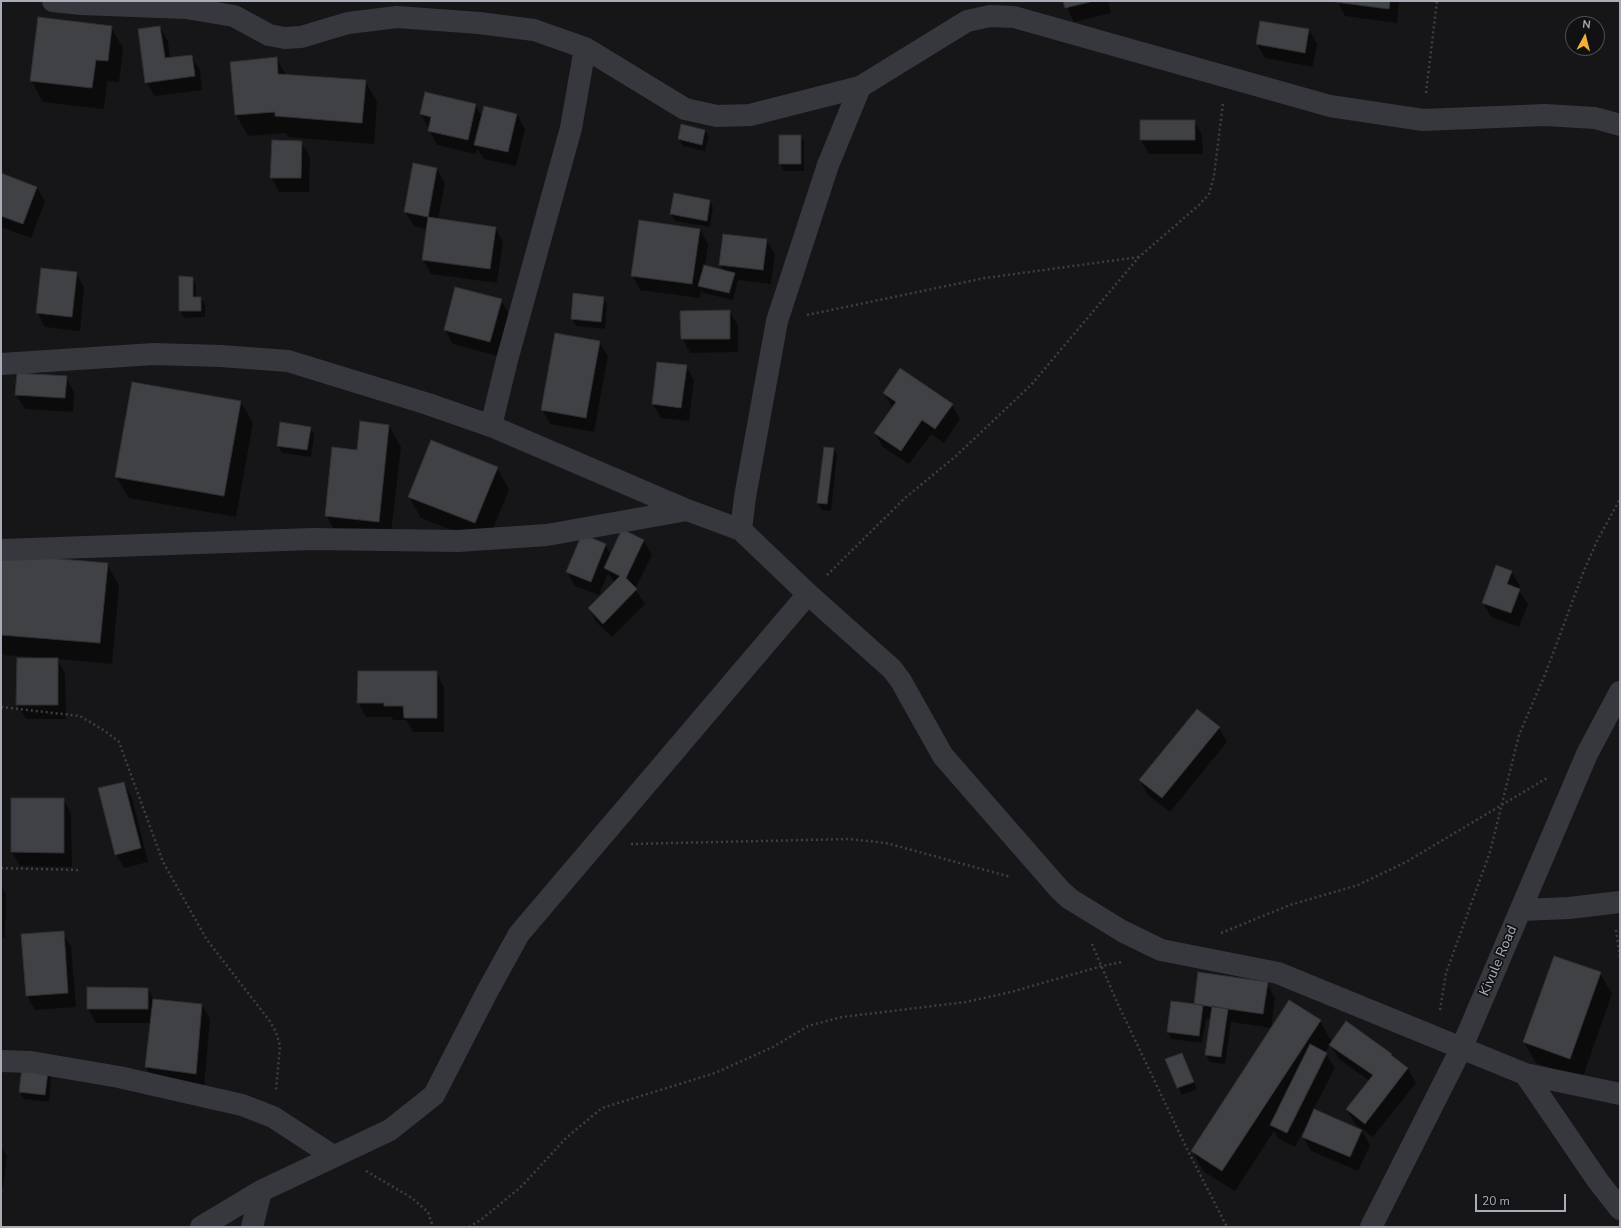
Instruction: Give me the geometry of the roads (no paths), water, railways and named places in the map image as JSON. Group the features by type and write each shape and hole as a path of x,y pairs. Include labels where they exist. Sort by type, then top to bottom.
{"street":[{"path":"53,1 233,9 269,35 285,38 301,37 348,23 397,17 479,23 534,30 585,48 685,109 717,116 750,115 860,87 967,21 990,16 1014,17 1330,106 1423,120 1545,115 1595,118 1620,125"},
{"path":"491,426 507,360 571,128 585,48"},
{"path":"741,530 745,497 777,321 828,165 860,87"},
{"path":"1,364 154,354 222,356 288,361 428,404 491,426 687,510 741,530 808,594 892,669 901,681 943,756 1060,890 1070,899 1122,930 1161,950 1256,967 1278,973 1525,1074 1620,1094"},
{"path":"1,550 312,539 458,541 547,535 687,510"},
{"path":"201,1227 261,1191 390,1130 434,1095 486,992 520,934 808,594"},
{"name":"Kivule Road","path":"1371,1227 1462,1047 1587,754 1620,692"},
{"path":"1521,910 1569,908 1620,902"},
{"path":"1,1061 31,1062 119,1077 242,1105 274,1117 340,1153"},
{"path":"1525,1074 1598,1181 1620,1209"},
{"path":"252,1227 261,1191"}]}
